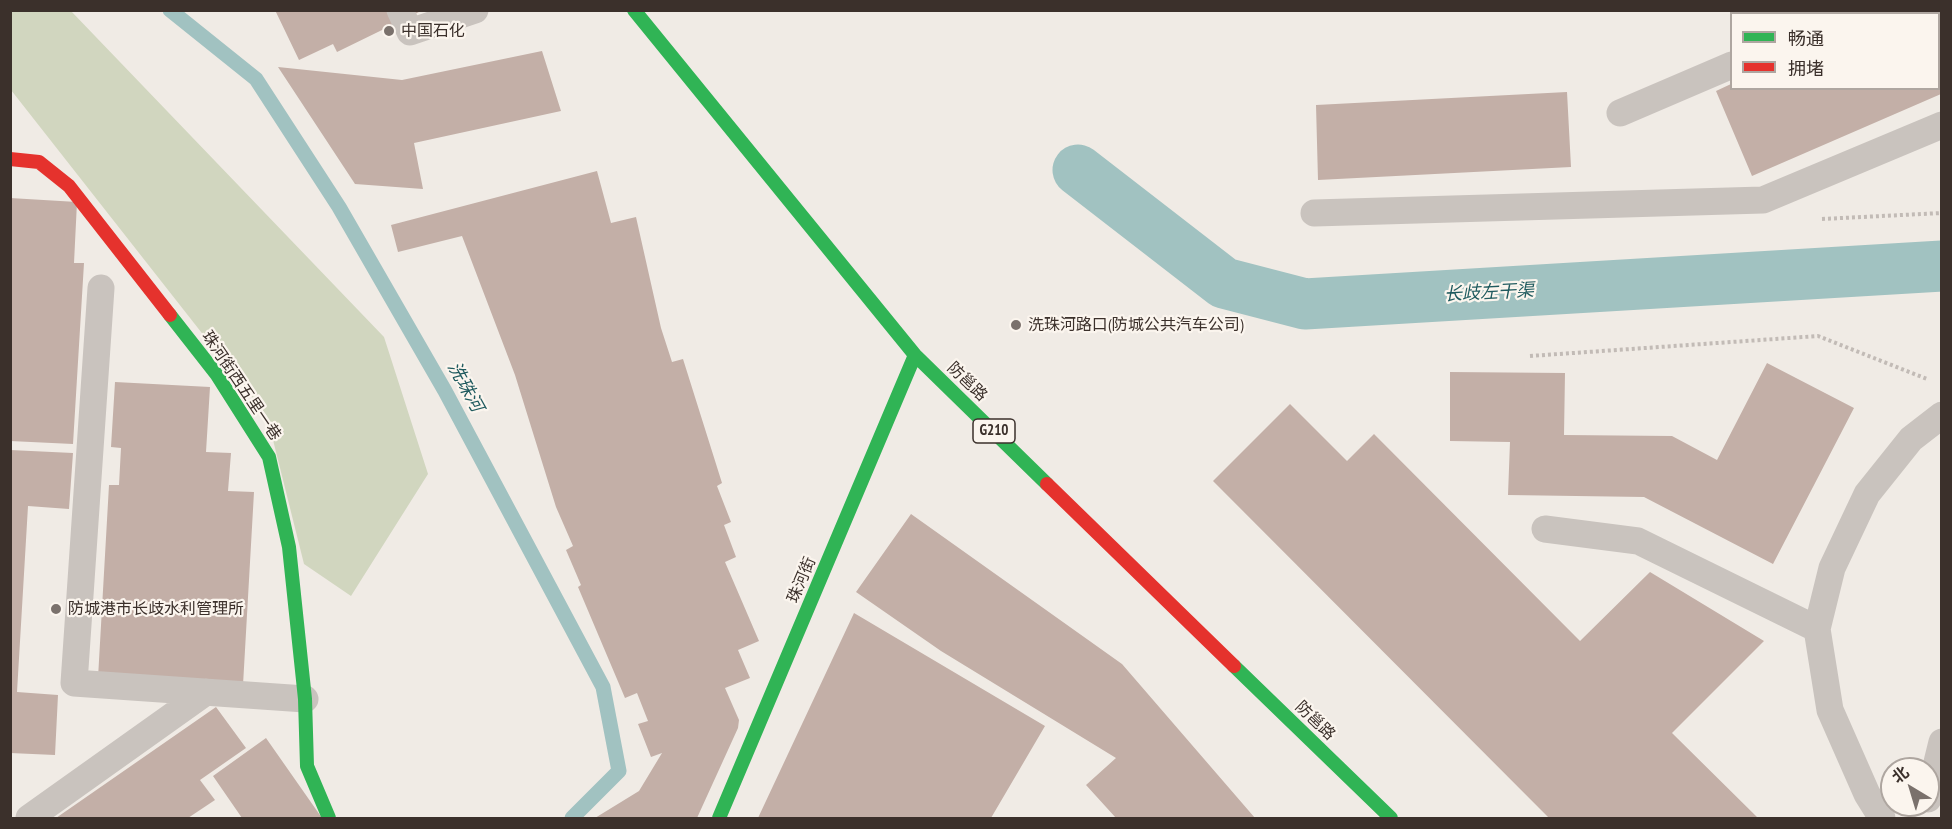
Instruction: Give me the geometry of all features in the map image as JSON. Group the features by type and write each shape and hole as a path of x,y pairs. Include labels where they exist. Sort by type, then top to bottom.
{"main road":[{"name":"防邕路","path":"634,10 915,355 1391,819"},
{"name":"珠河街西五里一巷","path":"10,159 39,162 69,186 217,375 269,457 289,548 305,699 307,766 329,819"},
{"name":"珠河街","path":"719,819 915,355"}],"lane":[{"path":"400,10 410,32 475,10"},
{"path":"1620,112 1730,65"},
{"path":"1314,213 1763,200 1941,125"},
{"path":"101,288 74,682 305,699"},
{"path":"1882,819 1867,794 1830,710 1817,629 1832,568 1867,494 1911,439 1941,415"},
{"path":"1545,529 1638,542 1817,629"},
{"path":"29,819 206,692"},
{"path":"1938,757 1941,742"}],"path":[{"path":"1763,200 1801,220 1941,213"},
{"path":"1530,356 1818,336 1931,381"}],"green space":[{"path":"11,11 71,11 384,337 428,474 351,596 304,564 267,416 11,90"}],"building":[{"path":"275,10 423,10 337,52 333,44 299,60"},
{"path":"1904,10 1941,10 1941,94 1752,176 1716,91 1730,84 1730,90 1940,90 1940,12 1900,12"},
{"path":"542,51 561,111 414,143 423,189 355,184 278,67 402,80"},
{"path":"1567,92 1571,167 1318,180 1316,105"},
{"path":"597,171 611,223 636,217 661,328 672,362 683,359 722,483 717,486 731,522 724,525 736,557 725,562 759,641 738,650 750,678 725,688 739,720 738,728 697,818 595,818 639,791 662,753 651,757 638,724 648,721 637,693 625,698 578,587 581,585 566,550 573,546 556,507 515,375 462,236 398,252 391,225"},
{"path":"10,198 77,202 74,263 84,263 73,444 10,441"},
{"path":"1767,363 1854,408 1773,564 1644,497 1508,495 1510,442 1450,441 1450,372 1565,373 1564,435 1672,436 1717,460"},
{"path":"115,382 210,387 206,452 231,453 228,491 254,492 243,685 98,678 109,485 119,485 121,448 111,447"},
{"path":"1290,404 1347,461 1374,434 1580,641 1650,572 1764,641 1672,733 1758,818 1549,818 1213,481"},
{"path":"10,450 73,453 69,509 28,506 17,692 58,695 55,755 10,753"},
{"path":"911,514 1122,664 1255,818 1116,818 1086,785 1116,758 941,651 856,592"},
{"path":"854,613 1045,726 991,818 758,818"},
{"path":"216,707 246,748 200,780 215,800 188,818 56,818"},
{"path":"266,738 322,818 242,818 213,776"}],"waterway":[{"name":"洗珠河","path":"170,10 256,79 339,207 445,391 603,687 619,771 572,818"},
{"name":"长歧左干渠","path":"1078,170 1224,283 1305,304 1942,266"}],"traffic: fast":[{"path":"634,10 915,355 1047,484"},
{"path":"170,315 217,375 269,457 289,547 305,699 307,766 329,818"},
{"path":"719,818 915,355"},
{"path":"1234,666 1391,818"}],"traffic: jam":[{"path":"10,159 39,162 69,186 170,315"},
{"path":"1047,484 1234,666"}],"place":[{"name":"中国石化","path":"389,31"},
{"name":"洗珠河路口(防城公共汽车公司)","path":"1016,325"},
{"name":"防城港市长歧水利管理所","path":"56,609"}]}
